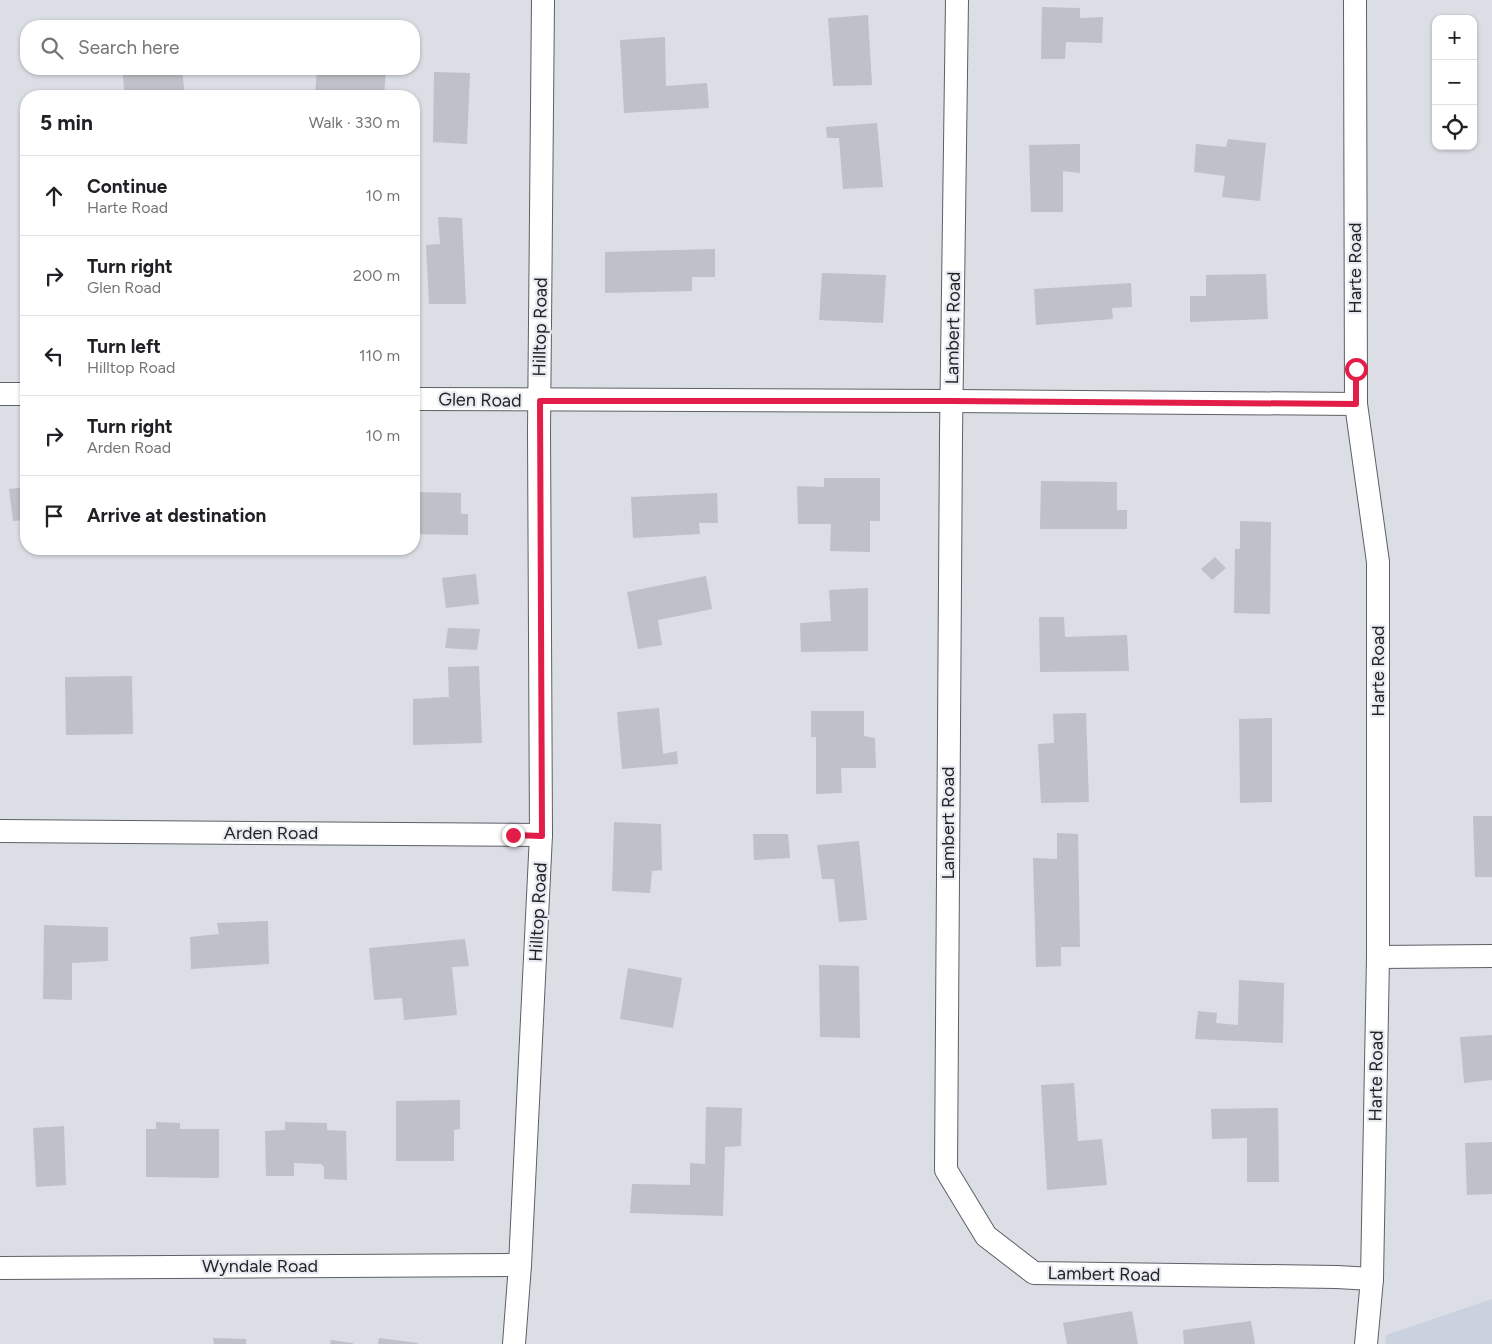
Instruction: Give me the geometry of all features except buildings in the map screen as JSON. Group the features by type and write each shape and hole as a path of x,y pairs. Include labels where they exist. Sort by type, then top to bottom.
{"street":[{"name":"Hilltop Road","path":"514,1344 520,1264 542,836 540,401 543,0"},
{"name":"Lambert Road","path":"957,0 946,1170 986,1236 1034,1273 1372,1279"},
{"name":"Harte Road","path":"1355,0 1356,404 1378,562 1378,957 1372,1279 1366,1344"},
{"path":"0,394 20,394"},
{"name":"Glen Road","path":"420,399 1356,404"},
{"name":"Arden Road","path":"0,831 542,836"},
{"path":"1378,957 1492,956"},
{"name":"Wyndale Road","path":"0,1268 520,1264"}],"shaded area":[{"path":"1492,1299 1492,1344 1385,1344 1386,1335"}],"route":[{"path":"513,835 542,836 540,401 952,401 1356,404 1356,369"}]}
